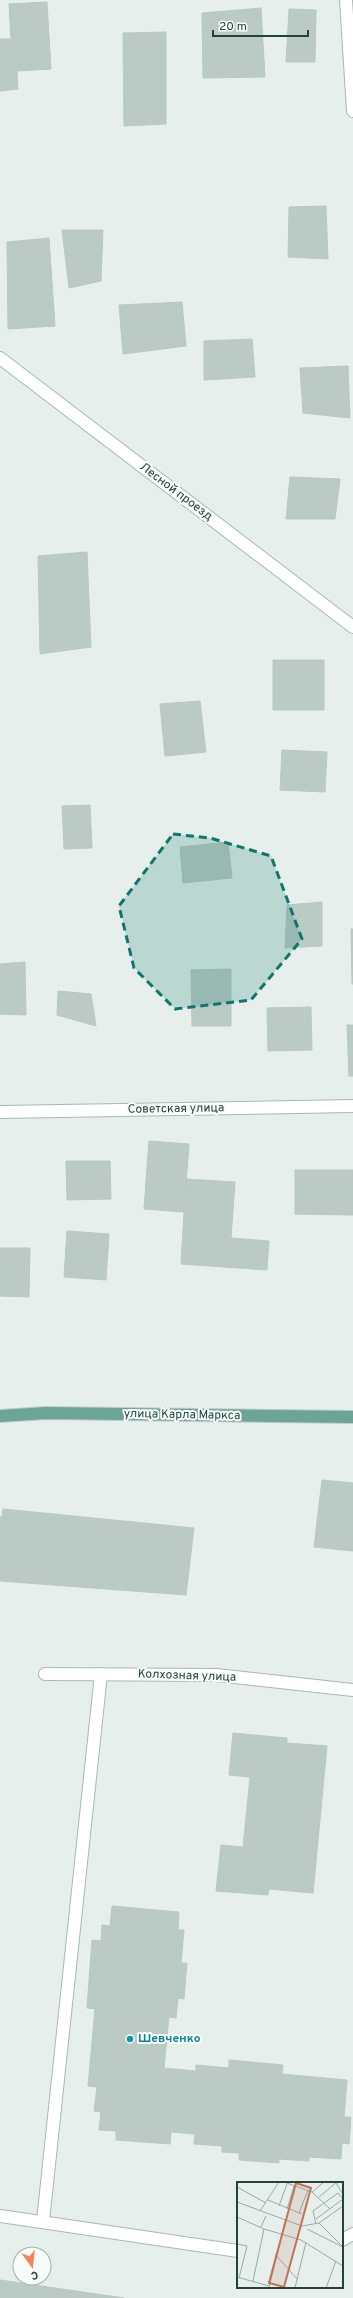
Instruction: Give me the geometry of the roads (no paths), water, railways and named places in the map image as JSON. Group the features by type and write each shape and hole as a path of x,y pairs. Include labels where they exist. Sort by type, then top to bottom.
{"main road":[{"name":"улица Карла Маркса","path":"4,1413 353,1417"}],"street":[{"path":"346,0 353,111"},
{"name":"Лесной проезд","path":"0,358 353,627"},
{"name":"Советская улица","path":"0,1112 353,1106"},
{"name":"Колхозная улица","path":"45,1674 216,1675 353,1690"},
{"path":"43,2221 101,1674"},
{"path":"0,2216 43,2221 237,2251"},
{"path":"343,2239 353,2234"}],"place":[{"name":"Шевченко","path":"130,2039"}]}
